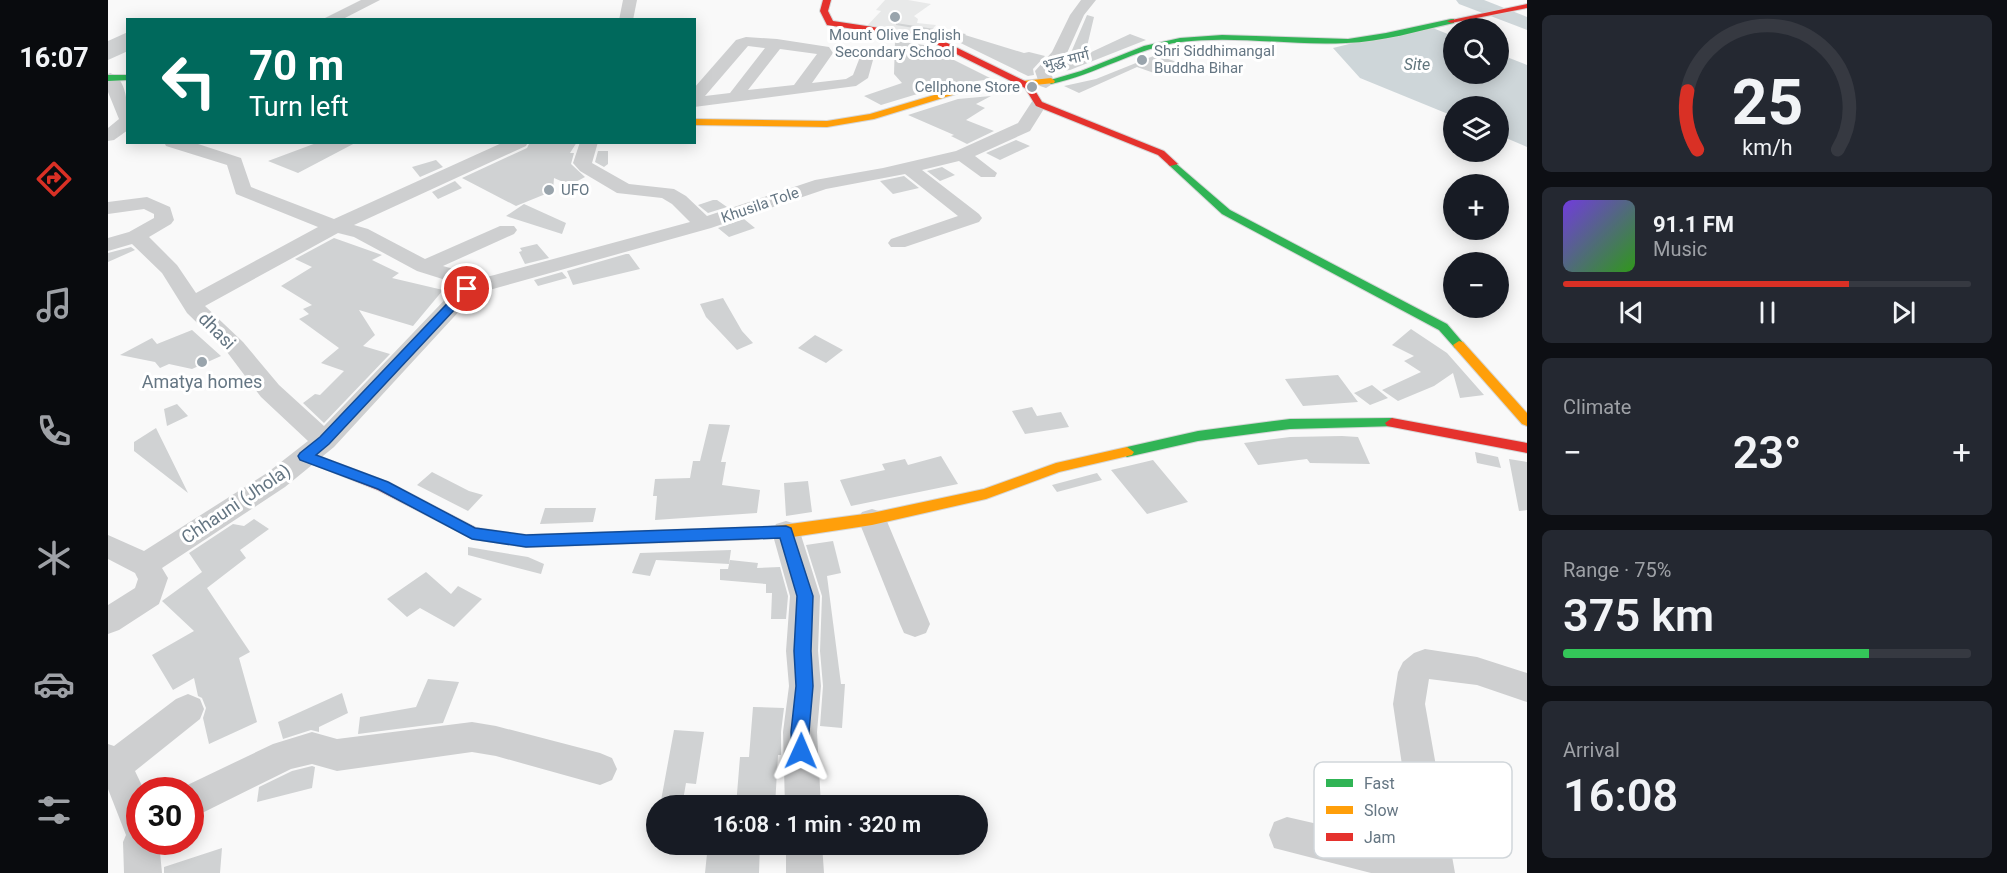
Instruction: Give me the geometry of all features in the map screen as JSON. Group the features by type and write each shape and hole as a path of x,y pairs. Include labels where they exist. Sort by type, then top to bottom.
{"street":[{"path":"332,18 373,0"},
{"path":"626,18 630,0"},
{"path":"827,0 824,11 830,23 930,38 1028,86 1040,104 1161,153 1226,212 1443,327 1527,421"},
{"path":"1046,83 1043,71 1062,52 1078,13 1089,0"},
{"name":"भुद्ध मार्ग","path":"696,122 772,126 835,123 871,117 957,91 1028,86 1077,76 1175,41 1224,36 1351,41 1526,6"},
{"path":"804,46 815,31"},
{"path":"696,98 741,43 753,40 821,48 825,53 799,89"},
{"path":"735,97 777,43"},
{"path":"696,100 857,81 865,60"},
{"path":"126,77 109,78 126,116"},
{"name":"Khusila Tole","path":"467,289 704,224 822,184 883,174 962,155 1024,127 1040,104"},
{"path":"108,136 126,122"},
{"path":"178,144 235,162 243,190 312,219 361,233 424,267 460,278 467,289"},
{"path":"192,304 337,225 516,144"},
{"path":"588,144 582,164 586,167 624,189 666,193 679,200 704,224"},
{"path":"962,155 988,173"},
{"path":"898,243 972,218 908,168"},
{"path":"108,208 147,203 163,211 164,220 136,236 108,245"},
{"path":"424,267 507,230"},
{"name":"dhasi","path":"136,236 170,269 192,304 235,347 270,391 302,423 315,448"},
{"name":"Chhauni (Jhola)","path":"146,565 276,480 315,448 467,289"},
{"path":"315,448 472,533 526,541 611,537 698,537 786,532 872,519 986,494 1056,468 1186,438 1290,424 1388,423 1527,448"},
{"path":"872,519 915,624"},
{"path":"786,532 805,596 802,651 805,686 800,732 803,795"},
{"path":"108,546 146,565 153,578 148,595 108,621"},
{"path":"1418,762 1409,705 1414,672 1425,663 1497,674 1527,688"},
{"path":"126,794 112,763 188,709"},
{"path":"204,795 285,755 312,748 337,755 472,737 496,741 600,769"},
{"path":"1287,835 1314,842"},
{"path":"142,855 143,873"},
{"path":"804,855 805,873"},
{"path":"1382,858 1436,871"}],"shaded area":[{"name":"Mount Olive English Secondary School","path":"885,0 908,0 931,4 914,16 918,19 917,23 936,25 931,31 919,29 914,33 867,26 881,11 876,10"}],"water":[{"name":"Site","path":"1425,25 1443,32 1443,84 1509,84 1509,58 1527,65 1527,147 1509,139 1509,96 1443,96 1443,112 1360,78 1333,48"}],"building":[{"path":"1087,15 1094,17 1085,55 1130,34 1146,40 1070,70 1054,72 1064,61 1067,62"},
{"path":"896,23 966,34 1024,53 1045,56 1033,69 1034,75 1028,76 938,32 896,25"},
{"path":"126,33 126,52 108,60 108,41"},
{"path":"895,41 924,45 992,79 947,85 881,105 864,96 902,83 894,74"},
{"path":"1156,55 1177,62 1154,73 1137,67 1079,93 1064,86 1096,79"},
{"path":"991,96 976,104 985,108 966,120 994,131 967,144 951,136 954,135 908,115 958,99"},
{"path":"1016,140 1030,146 1000,160 986,153"},
{"path":"314,144 353,144 298,173 268,161"},
{"path":"529,144 576,144 570,153 574,153 571,164 585,177 570,185 554,178 553,191 516,206 462,178 527,148"},
{"path":"598,151 608,151 608,164 604,167 595,162"},
{"path":"436,160 443,167 420,177 412,167"},
{"path":"942,167 955,175 940,181 927,171"},
{"path":"904,176 919,188 893,194 880,181"},
{"path":"455,181 462,188 438,199 432,192"},
{"path":"713,200 727,207 708,213 698,205"},
{"path":"524,204 566,223 562,234 506,216"},
{"path":"744,219 755,228 729,237 718,228"},
{"path":"334,238 382,255 372,260 399,273 392,278 443,290 413,326 359,310 375,335 363,346 390,354 324,423 303,403 315,394 320,395 344,371 321,363 339,348 299,319 309,314 303,309 312,305 281,286 312,267 295,259"},
{"path":"537,244 549,258 525,264 519,252 522,251 520,248"},
{"path":"131,247 135,250 108,262 108,253"},
{"path":"629,254 640,269 573,285 567,271"},
{"path":"562,272 567,278 538,286 534,280"},
{"path":"723,298 742,331 753,343 737,350 706,317 700,304"},
{"path":"1411,329 1447,353 1484,395 1460,398 1453,373 1434,386 1398,401 1382,390 1421,372 1404,361 1414,356 1392,345"},
{"path":"192,330 221,356 192,369 169,364 160,368 155,362 120,355 152,338 157,344"},
{"path":"815,335 843,350 826,363 798,348"},
{"path":"1338,375 1358,402 1303,406 1285,379"},
{"path":"1372,385 1388,398 1370,405 1354,393"},
{"path":"177,404 188,416 167,426 164,409"},
{"path":"1032,407 1037,416 1061,412 1069,427 1025,434 1012,411"},
{"path":"709,424 730,425 721,462 726,462 722,485 760,490 757,513 655,520 657,496 653,496 655,479 690,478 693,461 700,461"},
{"path":"156,428 188,493 134,451 134,442"},
{"path":"1290,437 1358,437 1370,464 1310,463 1307,459 1258,465 1244,443"},
{"path":"1475,452 1498,457 1501,468 1477,463"},
{"path":"941,456 958,484 851,506 840,480 885,470 882,464 905,459 908,465"},
{"path":"1509,459 1527,462 1527,510 1519,511"},
{"path":"1153,460 1188,502 1147,514 1111,470"},
{"path":"432,472 469,491 483,495 468,511 417,485"},
{"path":"1097,473 1102,480 1057,492 1052,485"},
{"path":"808,481 812,512 786,516 784,483"},
{"path":"545,508 596,508 593,522 540,524"},
{"path":"254,519 269,529 240,550 246,558 207,588 250,652 239,658 257,722 209,744 203,718 206,708 202,698 198,696 194,678 173,690 152,655 194,631 162,601 202,572 189,553 233,524 244,526"},
{"path":"833,541 841,573 827,576 841,684 845,684 842,728 820,726 823,686 820,651 822,596 806,545"},
{"path":"468,547 528,557 544,564 541,574 468,555"},
{"path":"731,550 729,564 656,560 650,576 632,573 640,553"},
{"path":"730,560 758,563 757,568 780,567 788,596 786,619 771,619 772,593 766,593 766,584 720,580 720,569 728,569"},
{"path":"426,572 451,594 458,586 482,599 454,627 420,608 407,617 387,599"},
{"path":"428,679 459,682 443,723 358,734 360,717 416,707"},
{"path":"342,693 348,713 319,727 319,732 311,730 283,739 278,722"},
{"path":"753,707 784,708 776,795 737,795 740,757 749,757"},
{"path":"674,730 704,732 696,784 686,783 684,795 662,795"},
{"path":"315,767 312,788 257,802 259,787 292,771"},
{"path":"222,848 220,873 164,873 164,867"},
{"path":"707,855 760,855 759,873 705,873"}],"waterway":[{"path":"1466,0 1527,24"}],"traffic: fast":[{"path":"1051,81 1084,73 1147,48 1180,40 1243,38 1348,41 1386,36 1443,23"},
{"path":"108,78 126,77"},
{"path":"1173,164 1226,212 1443,327 1459,345"},
{"path":"1127,452 1198,436 1290,424 1392,423"}],"traffic: slow":[{"path":"696,122 827,124 871,117 958,91 1051,81"},
{"path":"1459,345 1527,421"},
{"path":"758,533 786,532 872,519 986,494 1056,468 1127,452"}],"traffic: jam":[{"path":"827,0 824,11 830,23 930,38 1028,86 1039,104 1161,153 1173,164"},
{"path":"1466,18 1527,6"},
{"path":"1392,423 1527,448"},
{"path":"305,456 383,486 473,533 526,541 758,533"}],"place":[{"name":"Mount Olive English Secondary School","path":"895,17"},
{"name":"Shri Siddhimangal Buddha Bihar","path":"1142,60"},
{"name":"Cellphone Store","path":"1032,87"},
{"name":"UFO","path":"549,190"},
{"name":"Amatya homes","path":"202,362"}],"route":[{"path":"467,289 325,441 305,456 383,486 472,533 526,541 611,537 698,537 786,532 805,596 802,651 805,686 800,732 801,751"}]}
